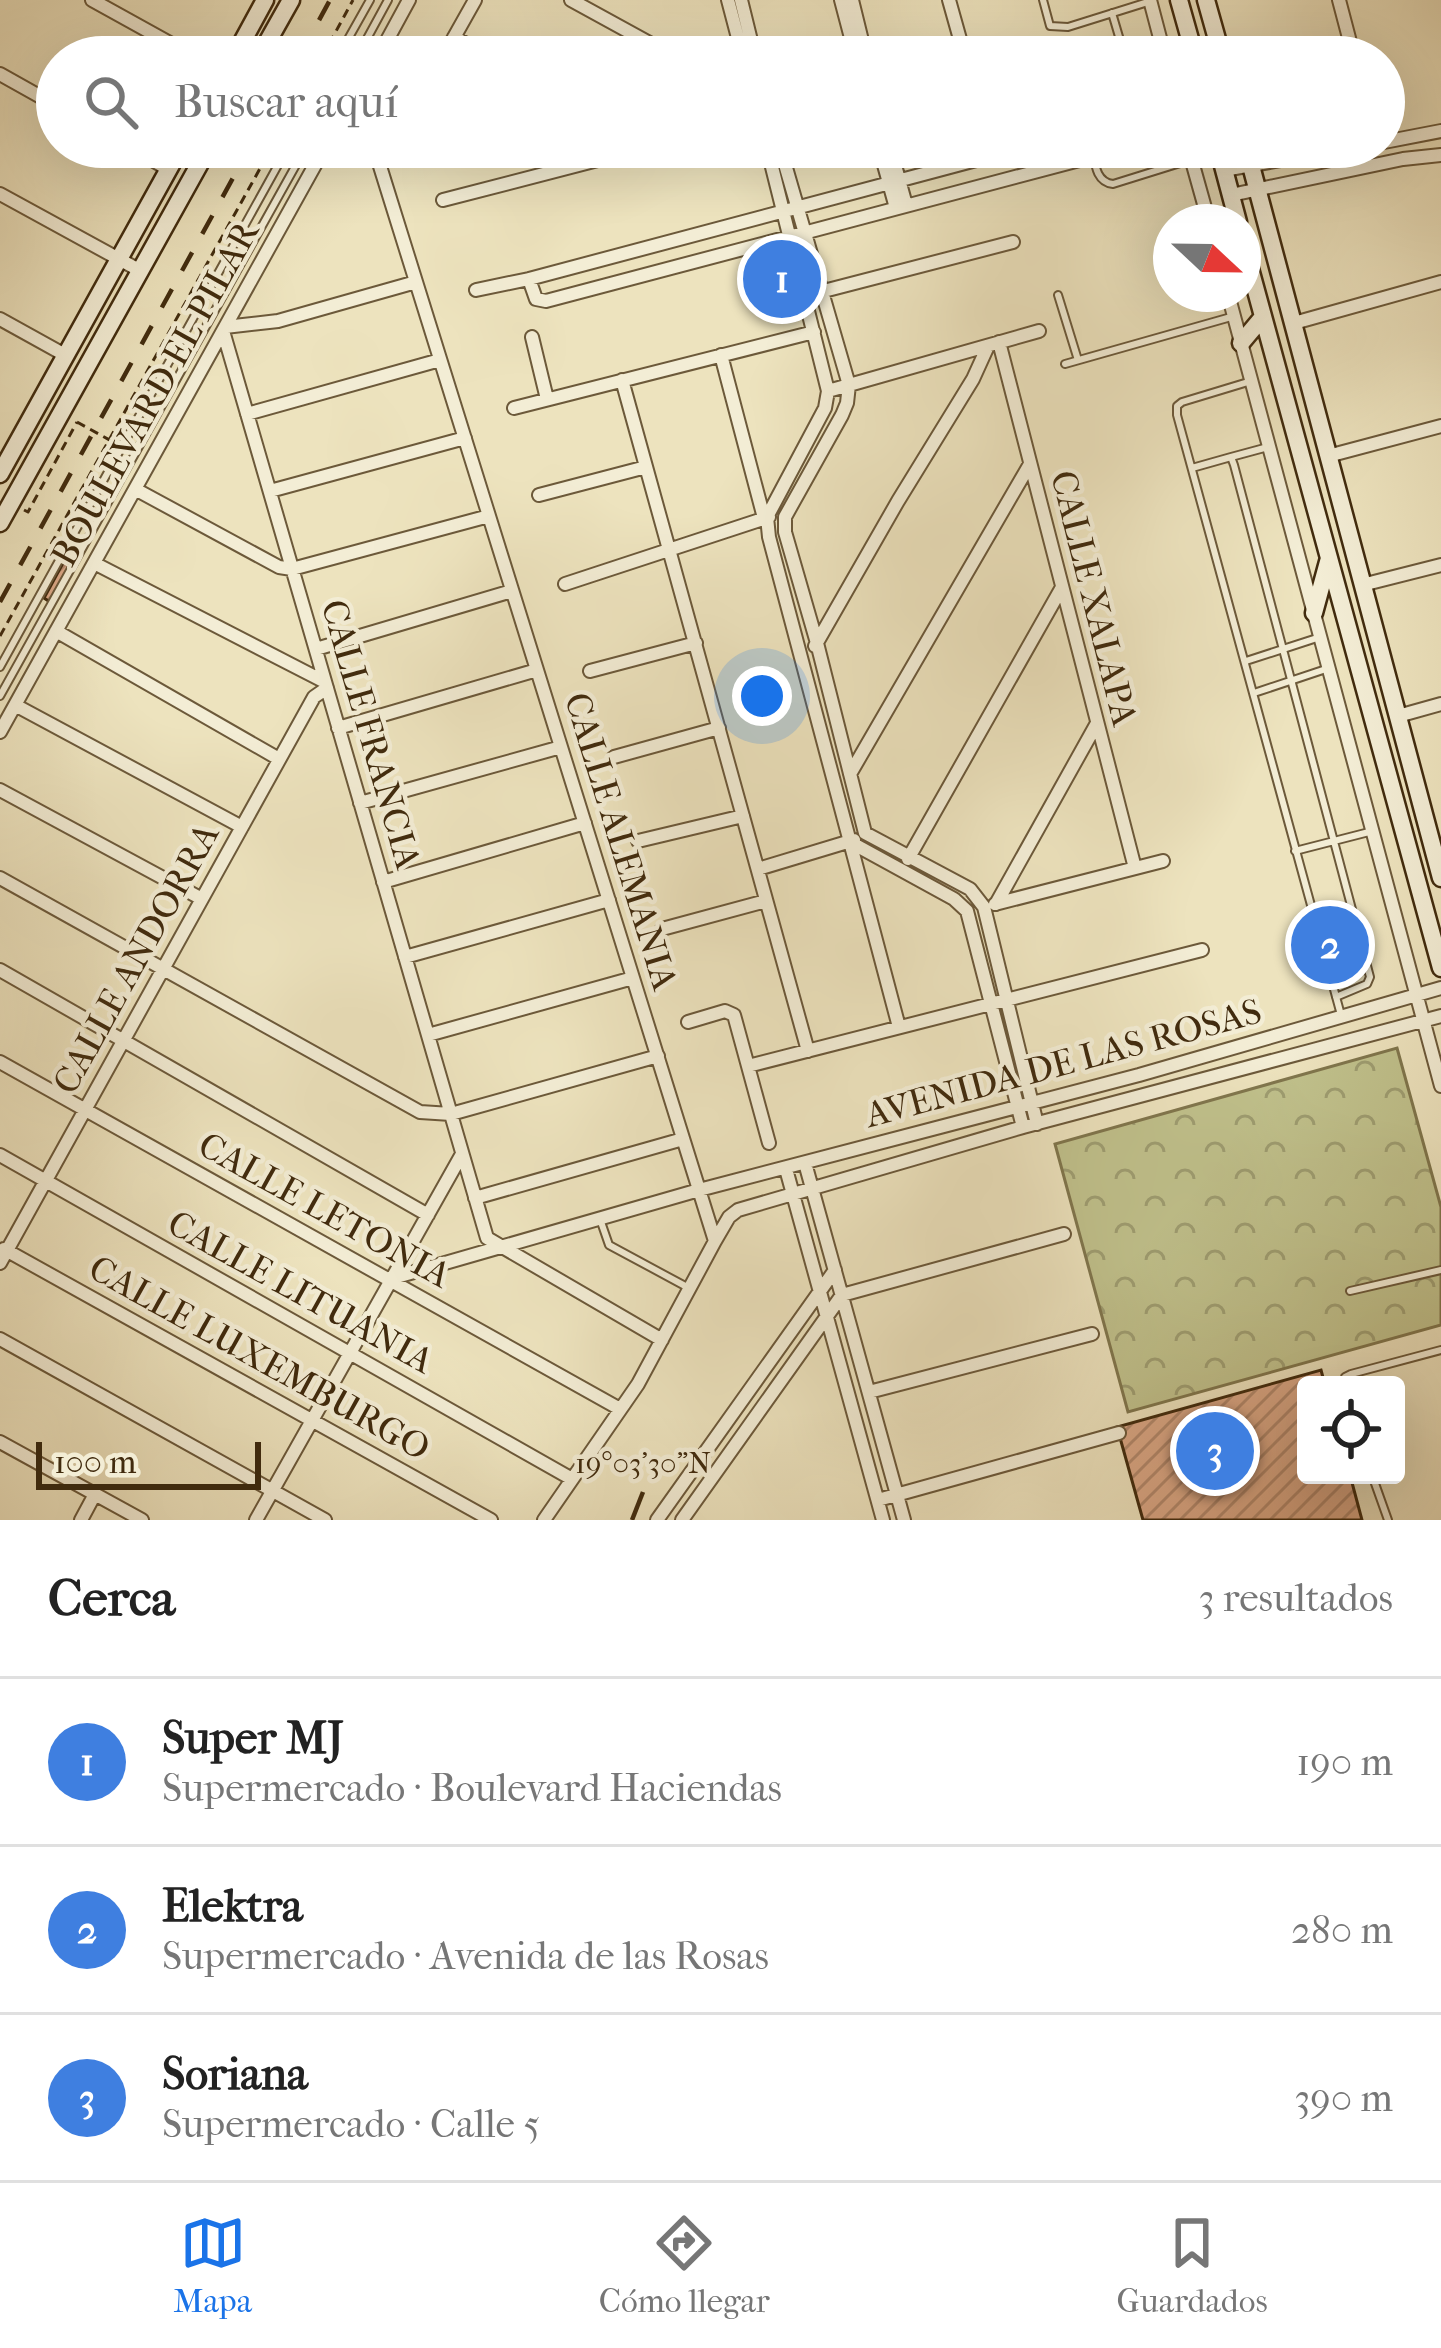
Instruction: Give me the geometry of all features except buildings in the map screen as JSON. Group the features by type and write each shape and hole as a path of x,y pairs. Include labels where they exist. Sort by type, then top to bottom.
{"main road":[{"path":"245,36 265,0"},
{"path":"271,36 292,0"},
{"path":"1180,0 1189,36"},
{"path":"1206,0 1216,36"},
{"path":"0,523 196,168"},
{"path":"1252,168 1362,585 1437,843 1441,878"},
{"path":"0,474 169,169"},
{"path":"1224,170 1233,204"},
{"path":"1260,312 1441,968"},
{"path":"1241,343 1262,318"},
{"path":"1314,613 1329,557"}],"street":[{"path":"92,0 157,36"},
{"path":"389,36 409,0"},
{"path":"455,36 475,0"},
{"path":"572,0 638,36"},
{"path":"728,0 737,36"},
{"path":"741,0 750,36"},
{"path":"841,0 850,36"},
{"path":"852,0 861,36"},
{"path":"949,0 959,36"},
{"path":"1340,0 1349,36"},
{"path":"1150,1 1159,36"},
{"path":"0,74 36,94"},
{"path":"1405,138 1441,131"},
{"path":"1405,160 1441,155"},
{"name":"BOULEVARD EL PILAR","path":"0,732 313,168"},
{"name":"CALLE ALEMANIA","path":"381,168 715,1241"},
{"path":"442,200 566,168"},
{"path":"775,168 791,209 806,231 849,385 842,416 785,518 785,532 865,833 967,911 1030,1125"},
{"path":"765,518 825,408 828,391 790,236 784,168"},
{"path":"888,168 901,206"},
{"path":"892,168 894,182"},
{"path":"476,290 946,168"},
{"path":"530,279 536,299 546,302 1036,168"},
{"path":"1194,168 1204,204"},
{"path":"1231,195 1362,168"},
{"path":"0,194 140,271"},
{"path":"806,296 1013,242"},
{"path":"224,329 278,321 416,282"},
{"path":"1294,323 1441,282"},
{"path":"1233,312 1441,1086"},
{"path":"0,319 65,355"},
{"name":"CALLE FRANCIA","path":"224,329 487,1238 500,1246"},
{"path":"828,391 1039,331"},
{"path":"514,408 814,332"},
{"path":"532,337 547,399"},
{"path":"802,664 994,344"},
{"name":"CALLE XALAPA","path":"994,344 1030,463 1135,868"},
{"path":"721,355 899,1028"},
{"path":"248,414 440,360"},
{"path":"622,380 808,1051"},
{"path":"1328,456 1441,426"},
{"path":"270,490 465,438"},
{"path":"838,795 1030,463"},
{"path":"539,495 646,467"},
{"path":"135,489 279,567 292,569 489,516"},
{"path":"565,584 765,518 785,518"},
{"path":"94,563 326,685"},
{"path":"1362,585 1441,565"},
{"path":"906,863 1061,589"},
{"path":"316,650 512,591"},
{"path":"56,632 280,759"},
{"path":"590,671 696,643"},
{"path":"338,728 537,670"},
{"name":"CALLE ANDORRA","path":"2,1253 314,697 326,685"},
{"path":"15,704 242,827"},
{"path":"1398,716 1441,704"},
{"path":"1024,1104 990,905 1096,725"},
{"path":"614,757 719,728"},
{"path":"361,803 561,747"},
{"path":"0,790 202,899"},
{"path":"638,841 743,816"},
{"path":"383,882 585,823"},
{"path":"758,869 850,842 865,833"},
{"path":"850,842 970,889 990,905"},
{"path":"967,911 1163,861"},
{"path":"0,878 420,1112 451,1114 658,1056"},
{"path":"405,957 609,900"},
{"path":"662,929 766,901"},
{"path":"748,1066 1202,950"},
{"path":"0,970 428,1215"},
{"path":"428,1035 633,978"},
{"name":"AVENIDA DE LAS ROSAS","path":"392,1279 699,1190 1139,1076 1441,988"},
{"path":"688,1022 725,1011 734,1015 769,1143"},
{"name":"AVENIDA DE LAS ROSAS","path":"715,1241 738,1210 1030,1125 1441,1016"},
{"name":"CALLE LETONIA","path":"0,1062 620,1409"},
{"path":"475,1198 683,1139"},
{"path":"256,1520 462,1154"},
{"name":"CALLE LITUANIA","path":"0,1155 572,1479"},
{"path":"805,1163 904,1520"},
{"path":"786,1168 883,1520"},
{"path":"682,1520 842,1295 1064,1234"},
{"path":"544,1520 620,1409 715,1241"},
{"path":"500,1246 662,1340"},
{"name":"CALLE LUXEMBURGO","path":"2,1253 490,1520"},
{"path":"657,1520 835,1270"},
{"path":"869,1392 1091,1334"},
{"path":"0,1339 325,1520"},
{"path":"772,1356 789,1370"},
{"path":"878,1500 1119,1433"},
{"path":"0,1442 142,1520"},
{"path":"81,1520 95,1494"}],"lane":[{"path":"350,36 370,0"},
{"path":"368,36 388,0"},
{"path":"1043,0 1050,26 1056,28 1150,1"},
{"path":"1112,13 1119,36"},
{"path":"0,668 277,168"},
{"path":"0,696 294,168"},
{"path":"1097,168 1100,178 1113,184 1153,168"},
{"path":"1058,295 1078,360"},
{"path":"1065,364 1234,316"},
{"path":"1252,381 1182,402 1177,415 1342,1017"},
{"path":"1192,469 1269,446"},
{"path":"1231,457 1370,977 1367,984 1336,998"},
{"path":"1246,661 1321,637"},
{"path":"1254,693 1329,668"},
{"path":"1294,851 1373,831"},
{"path":"600,1219 609,1245 690,1288"},
{"path":"1350,1291 1441,1270"},
{"path":"1347,1376 1441,1350"},
{"path":"1375,1484 1388,1520"}],"path":[{"path":"333,36 353,0"},
{"path":"0,636 260,168"},
{"path":"28,512 77,422 126,449"}],"green space":[{"path":"1397,1048 1441,1207 1441,1325 1128,1412 1055,1144"}],"railway":[{"path":"310,36 330,0"},
{"path":"0,602 238,168"}],"place":[{"name":"Super MJ","path":"782,279"},
{"name":"Elektra","path":"1330,945"},
{"name":"Soriana","path":"1215,1451"}]}
